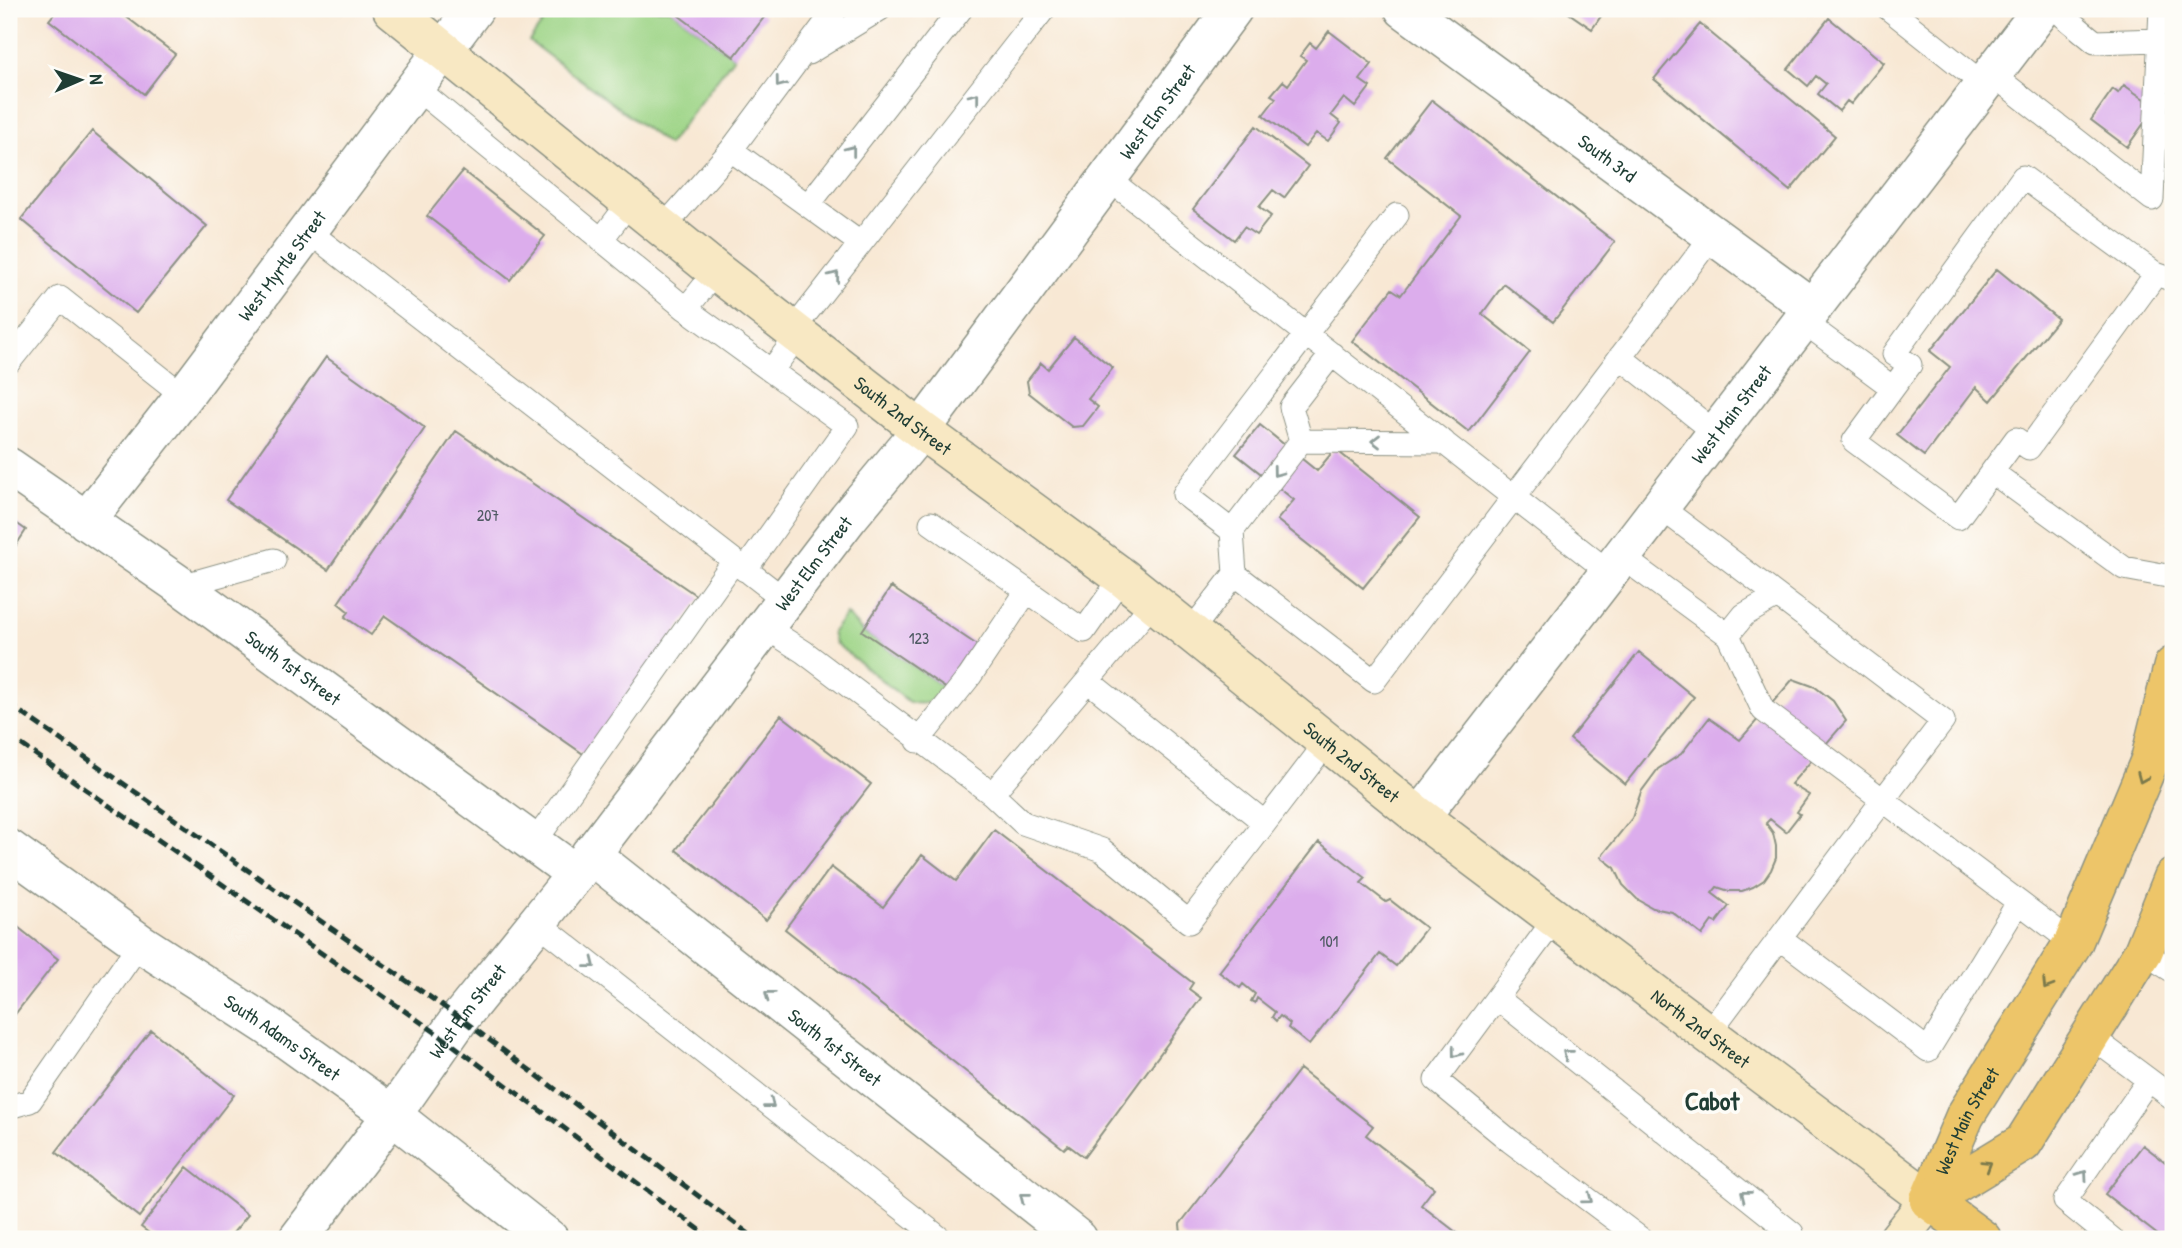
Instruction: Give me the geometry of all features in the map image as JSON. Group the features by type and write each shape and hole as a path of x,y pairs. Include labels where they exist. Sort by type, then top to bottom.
{"main road":[{"name":"South 2nd Street","path":"392,9 629,203 921,430 1122,577 1420,817"},
{"name":"West Main Street","path":"1929,1200 1965,1116 2073,943 2150,760 2173,666"},
{"name":"North 2nd Street","path":"1420,817 1982,1239"},
{"name":"West Main Street","path":"1929,1200 2023,1143 2090,1036 2158,961 2173,878"},
{"path":"1898,1239 1929,1200"}],"street":[{"name":"West Myrtle Street","path":"86,522 184,396 474,9"},
{"name":"West Elm Street","path":"298,1239 392,1115 460,1018 921,430 1233,9"},
{"name":"South 3rd","path":"1404,9 1713,235 1806,314"},
{"name":"West Main Street","path":"1420,817 2042,9"},
{"name":"South 1st Street","path":"9,467 181,586 534,843 583,864 1078,1239"},
{"name":"South Adams Street","path":"9,849 141,943 268,1026 392,1115 549,1239"}],"lane":[{"path":"798,59 880,9"},
{"path":"809,204 961,9"},
{"path":"771,371 860,243 1044,9"},
{"path":"1889,9 2152,199 2161,9"},
{"path":"2055,9 2095,42 2160,40"},
{"path":"663,229 731,149 832,12"},
{"path":"415,87 686,309 847,426 740,565 534,843"},
{"path":"731,149 860,243"},
{"path":"1106,177 1514,497 1728,635 1763,709 2073,943"},
{"path":"2023,177 2165,277 2029,449 2015,439 1958,518 1854,441 1893,388 1910,365 1894,354 2023,177"},
{"path":"601,240 629,203"},
{"path":"1232,531 1184,494 1397,215"},
{"path":"308,231 740,565 804,652 918,741 992,794 1023,823 1102,850 1189,922 1328,742"},
{"path":"1235,574 1374,681 1713,235"},
{"path":"686,309 716,271"},
{"path":"9,362 60,298 184,396"},
{"path":"1806,314 1893,388"},
{"path":"1301,441 1291,407 1332,354"},
{"path":"1620,357 1716,433"},
{"path":"1191,631 1235,574 1232,531 1301,441"},
{"path":"1301,441 1444,442"},
{"path":"1992,472 2124,568 2173,577"},
{"path":"1660,507 1943,721 1708,1034"},
{"path":"931,523 1084,631 1122,577"},
{"path":"181,586 274,560"},
{"path":"918,741 970,676 1027,591"},
{"path":"1728,635 1744,615 1777,596"},
{"path":"992,794 1153,602"},
{"path":"1088,681 1265,823"},
{"path":"1780,938 1928,1050 2018,903"},
{"path":"1555,919 1436,1080 1510,1141 1641,1239"},
{"path":"537,922 942,1239"},
{"path":"9,1107 30,1101 141,943"},
{"path":"1497,998 1792,1233 1787,1239"},
{"path":"2090,1036 2173,1098"},
{"path":"2112,1239 2064,1201 2148,1081"}],"green space":[{"path":"553,9 670,9 734,57 668,145 529,41"},
{"path":"846,614 862,631 947,689 926,703 909,702 835,643 832,632"}],"building":[{"path":"58,9 116,9 175,54 144,94 49,20"},
{"path":"670,9 755,9 765,16 734,57"},
{"path":"1563,9 1606,9 1592,29"},
{"path":"1829,18 1884,63 1851,104 1847,101 1839,111 1818,94 1826,84 1816,76 1808,86 1788,69"},
{"path":"1700,24 1835,136 1790,191 1654,79"},
{"path":"1329,31 1372,64 1360,80 1370,87 1355,107 1344,98 1331,115 1341,123 1328,141 1316,133 1305,147 1263,115 1276,98 1271,95 1283,81 1288,85 1306,60 1300,56 1310,43 1316,48"},
{"path":"2124,85 2151,104 2149,116 2127,147 2091,120 2113,89 2118,93"},
{"path":"1432,100 1615,242 1553,322 1504,284 1482,314 1530,352 1469,432 1352,341 1392,289 1401,295 1461,216 1387,158"},
{"path":"1256,126 1308,166 1284,198 1273,190 1259,207 1271,216 1256,235 1244,227 1234,240 1193,209"},
{"path":"92,131 207,226 136,313 21,219"},
{"path":"463,171 545,236 510,280 427,216"},
{"path":"1997,269 2058,319 1991,401 1976,387 1924,456 1897,435 1950,367 1930,351"},
{"path":"1074,337 1113,368 1088,399 1098,407 1083,426 1072,427 1029,393 1027,381 1041,363 1048,369"},
{"path":"326,357 425,428 328,570 226,500"},
{"path":"1260,425 1317,471 1335,449 1420,517 1363,588 1277,520 1294,500 1236,454"},
{"path":"456,431 700,598 589,758 385,616 371,635 345,617 349,612 338,603"},
{"path":"9,518 26,530 13,550 9,547"},
{"path":"891,587 977,645 947,689 862,631"},
{"path":"1639,652 1694,697 1625,784 1570,739"},
{"path":"1793,679 1815,687 1833,701 1846,721 1791,784 1809,795 1797,812 1800,814 1786,832 1770,819 1766,823 1773,833 1776,846 1776,858 1771,870 1764,880 1742,891 1717,887 1712,893 1729,906 1716,923 1712,921 1702,935 1672,912 1653,908 1637,899 1623,885 1615,868 1601,857 1632,818 1641,792 1658,769 1681,754 1709,718 1740,740"},
{"path":"781,715 871,784 766,920 676,850"},
{"path":"994,830 1193,983 1189,989 1201,998 1084,1157 1068,1145 1064,1149 785,929 831,867 883,907 922,855 956,881"},
{"path":"1319,842 1366,878 1361,883 1386,902 1390,900 1426,928 1396,966 1380,954 1309,1045 1288,1028 1290,1024 1280,1016 1276,1021 1272,1017 1275,1012 1257,998 1255,1003 1251,1001 1255,994 1243,984 1240,988 1219,972"},
{"path":"9,920 58,959 9,1022"},
{"path":"151,1030 234,1095 139,1217 56,1152"},
{"path":"1300,1069 1373,1126 1366,1135 1434,1188 1421,1205 1465,1239 1187,1239 1181,1235 1180,1224"},
{"path":"2143,1145 2173,1168 2173,1239 2163,1239 2105,1194"},
{"path":"187,1167 248,1215 228,1239 157,1239 141,1227"}],"railway":[{"path":"9,704 460,1018 756,1239"},
{"path":"9,736 445,1039 712,1239"}],"district":[{"name":"Cabot","path":"1712,1101"}]}
